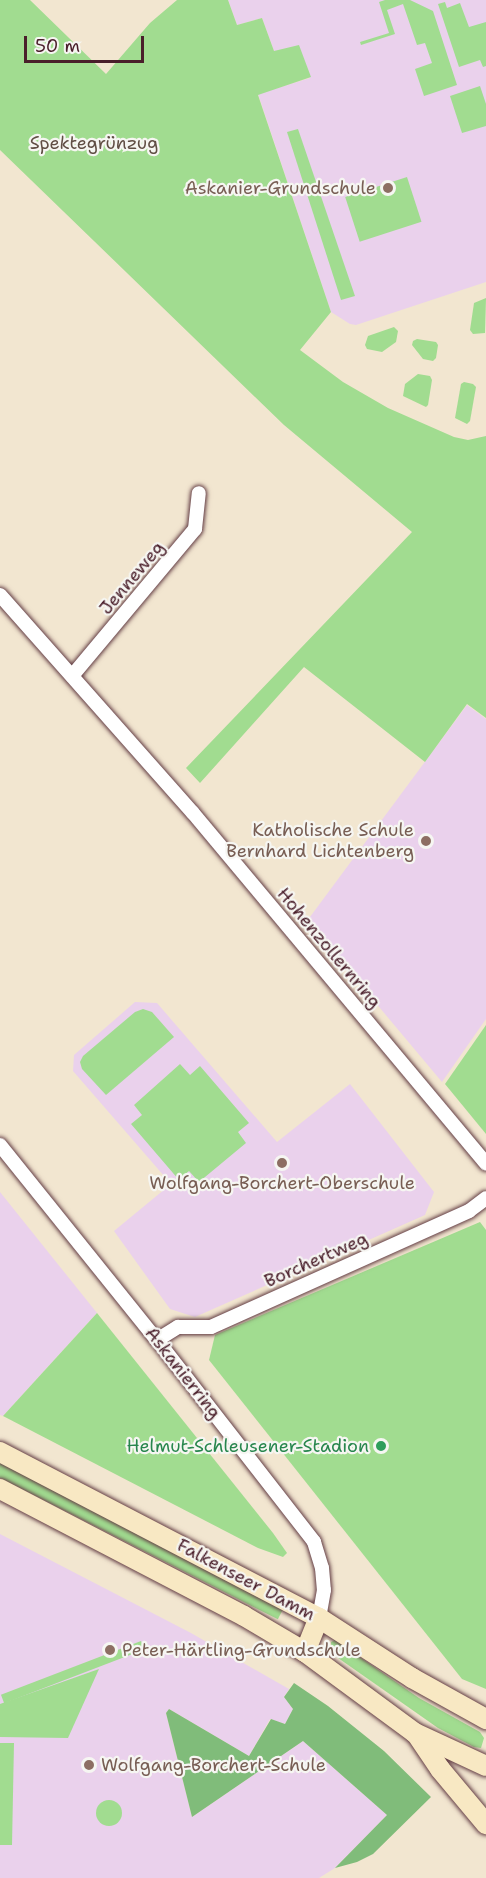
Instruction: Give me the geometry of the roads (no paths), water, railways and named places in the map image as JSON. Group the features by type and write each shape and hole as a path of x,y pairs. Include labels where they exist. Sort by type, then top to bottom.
{"main road":[{"name":"Falkenseer Damm","path":"0,1452 319,1618 420,1683 486,1719"},
{"name":"Falkenseer Damm","path":"0,1489 184,1583 305,1652 415,1733"},
{"path":"305,1652 319,1618"},
{"path":"415,1733 486,1766"},
{"path":"415,1733 440,1769 486,1824"}],"street":[{"name":"Jenneweg","path":"72,676 195,530 200,493"},
{"name":"Hohenzollernring","path":"0,595 231,857 486,1164"},
{"name":"Askanierring","path":"0,1145 157,1340 314,1542 322,1568 324,1590 319,1618"},
{"name":"Borchertweg","path":"157,1340 178,1327 211,1327 469,1211 486,1198"}],"place":[{"name":"Askanier-Grundschule","path":"388,188"},
{"name":"Katholische Schule Bernhard Lichtenberg","path":"426,841"},
{"name":"Wolfgang-Borchert-Oberschule","path":"282,1163"},
{"name":"Helmut-Schleusener-Stadion","path":"381,1446"},
{"name":"Peter-Härtling-Grundschule","path":"110,1650"},
{"name":"Wolfgang-Borchert-Schule","path":"89,1765"}],"park label":[{"name":"Spektegrünzug","path":"94,143"}]}
